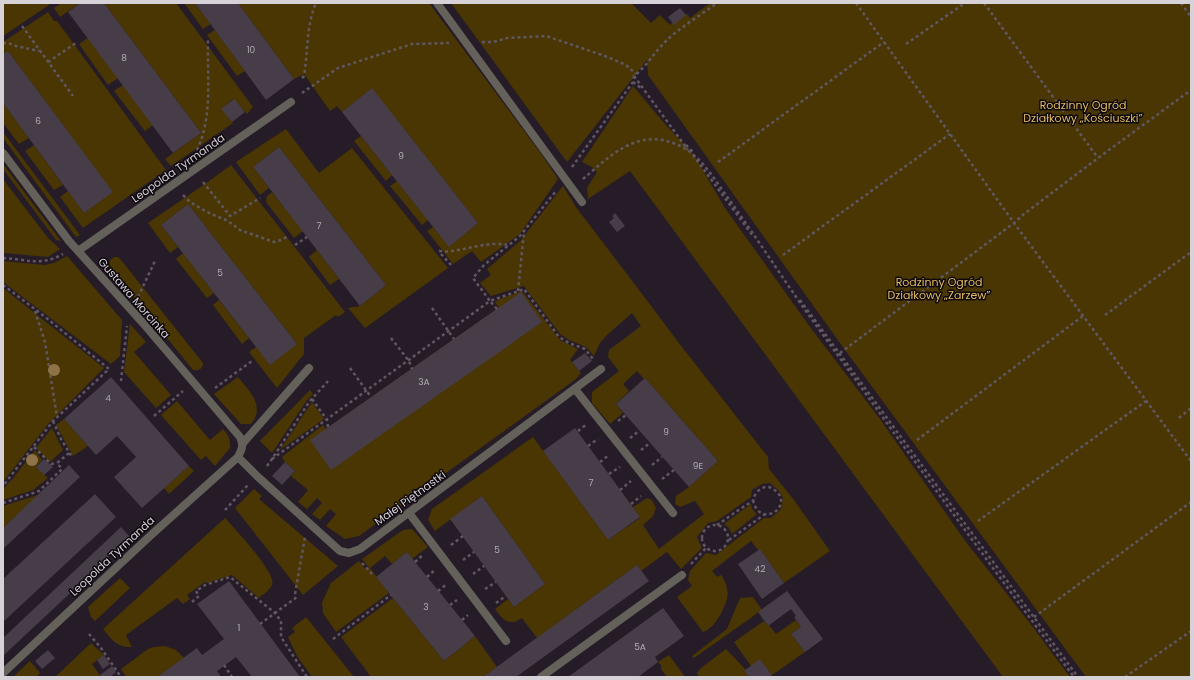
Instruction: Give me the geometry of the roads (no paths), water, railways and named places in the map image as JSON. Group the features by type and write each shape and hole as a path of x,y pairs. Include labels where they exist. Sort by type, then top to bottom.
{"street":[{"path":"437,3 582,202"},
{"name":"Leopolda Tyrmanda","path":"78,251 291,102"},
{"name":"Gustawa Morcinka","path":"3,153 78,251 142,322 240,437 243,443"},
{"path":"238,457 243,443 309,368"},
{"name":"Małej Piętnastki","path":"238,457 340,551 349,553 360,549 601,369"},
{"path":"575,389 673,513"},
{"name":"Leopolda Tyrmanda","path":"3,673 150,536 238,457"},
{"path":"409,513 506,641"},
{"path":"541,677 682,575"}],"park label":[{"name":"Rodzinny Ogród Działkowy „Kościuszki”","path":"1083,111"},
{"name":"Rodzinny Ogród Działkowy „Zarzew”","path":"939,288"}]}
